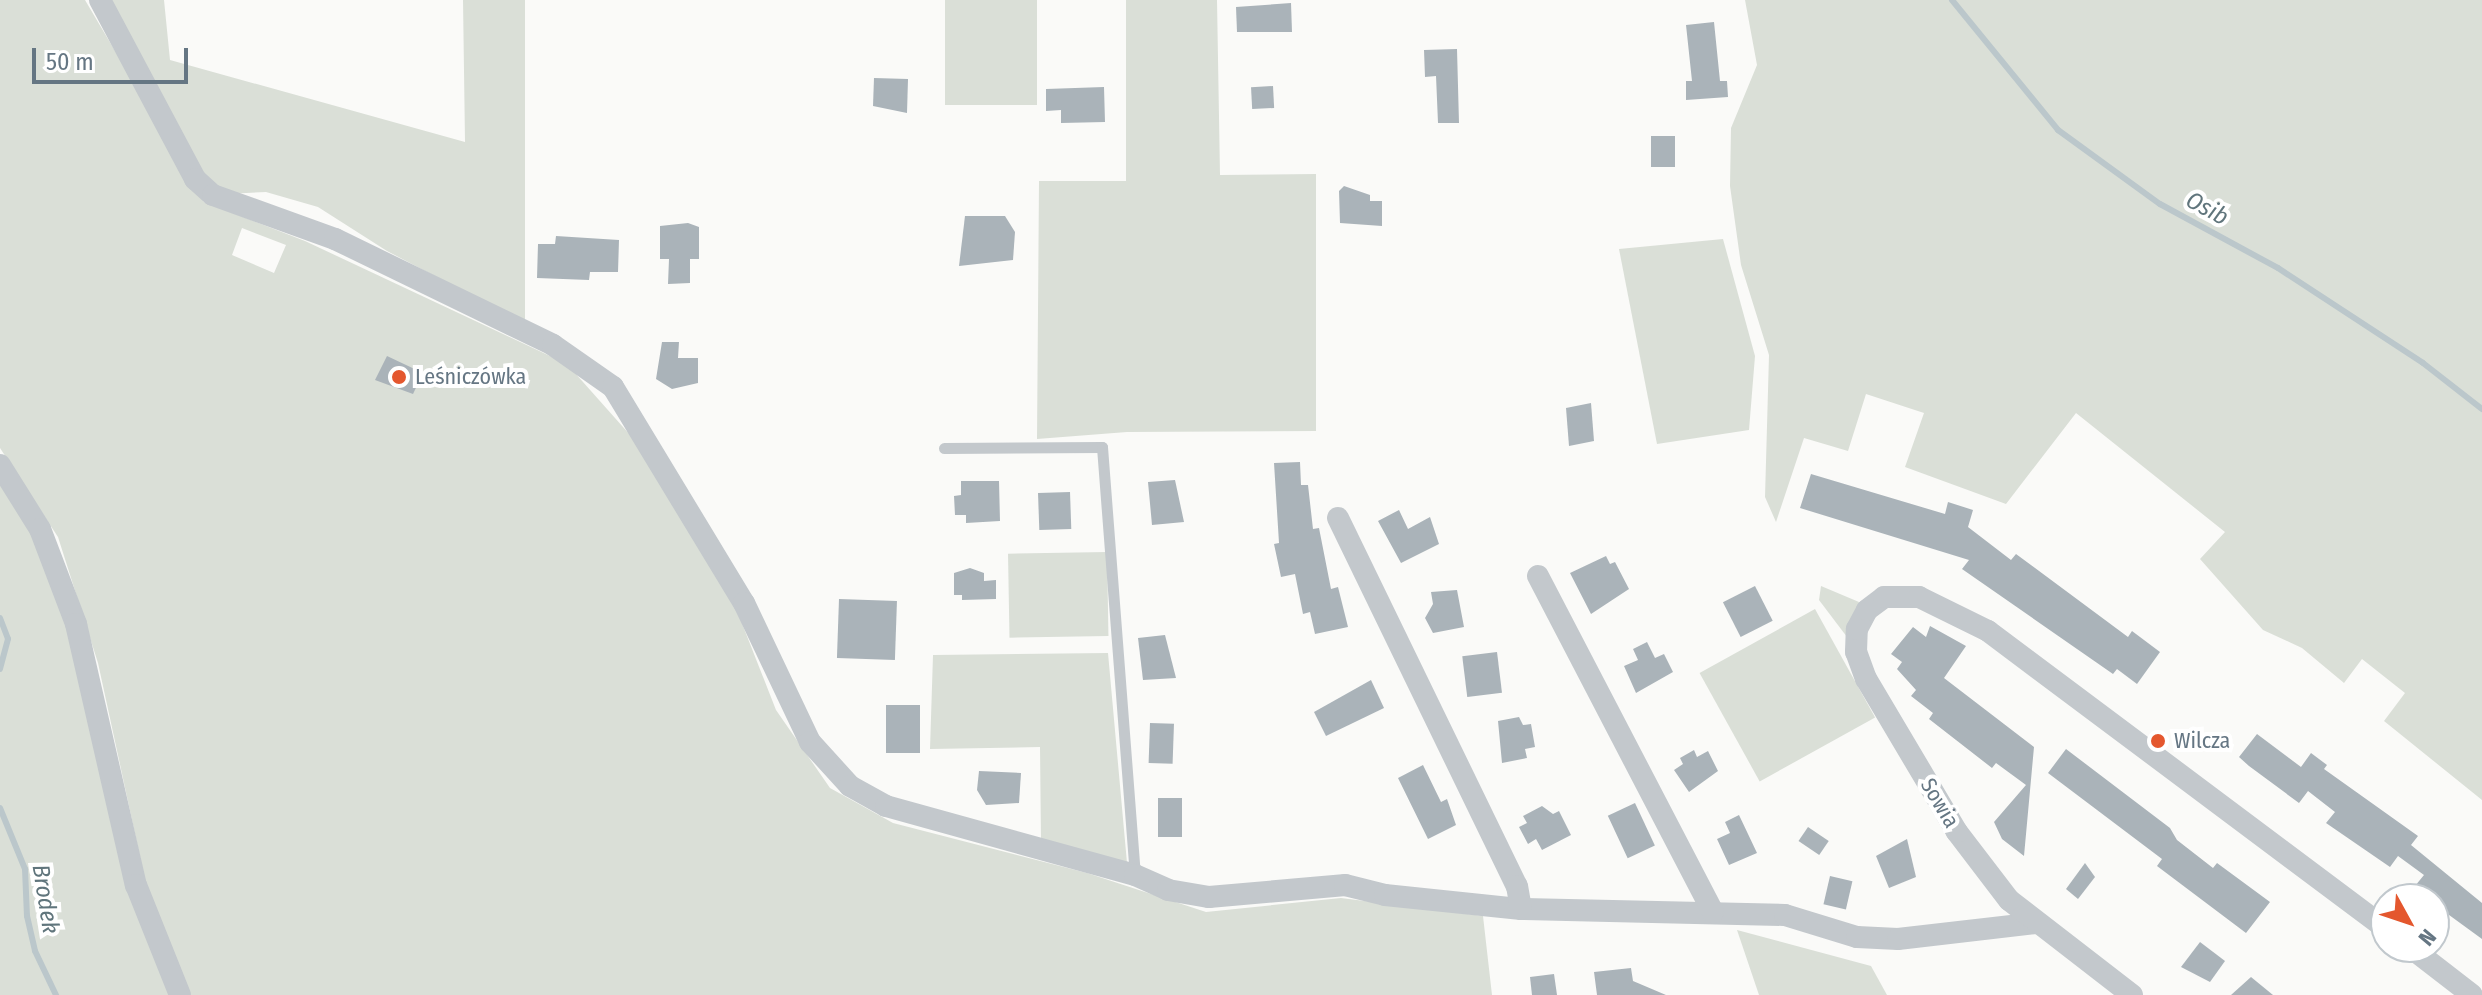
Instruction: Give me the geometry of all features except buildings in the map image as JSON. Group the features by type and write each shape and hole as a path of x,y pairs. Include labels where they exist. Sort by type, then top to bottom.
{"street":[{"path":"100,0 195,179 213,195 335,239 553,345 613,387 744,603 810,742 850,786 911,815 1135,875 1168,890 1209,897 1345,885 1385,895 1521,909 1785,915 1857,937 1898,939 2036,923"},
{"path":"0,465 40,529 76,624 136,885 180,995"},
{"path":"1338,518 1517,886 1521,909"},
{"path":"1538,576 1713,912"},
{"name":"Sowia","path":"2132,995 2036,923 1980,867 1866,679 1856,652 1857,629 1867,610 1884,597 1919,597 1988,631 2370,917"},
{"path":"2431,963 2472,995"}],"lane":[{"path":"944,448 1102,447 1135,875"}],"shaded area":[{"path":"0,0 85,0 204,202 305,241 567,364 631,436 734,603 776,710 830,788 893,823 1087,873 1206,912 1341,898 1483,916 1492,995 0,995 0,479 25,513 54,583 147,889 98,663 58,537 0,448","holes":["242,228 286,245 274,273 232,255"]},
{"path":"108,0 164,0 170,60 465,142 463,0 525,0 525,323 387,251 318,207 266,192 226,194 208,181"},
{"path":"945,0 1037,0 1037,105 945,105"},
{"path":"1126,0 1217,0 1220,175 1316,174 1316,431 1127,432 1037,439 1039,181 1126,181"},
{"path":"1745,0 2482,0 2482,800 2384,721 2405,693 2362,659 2344,683 2302,648 2263,630 2200,559 2225,532 2076,413 2006,504 1905,467 1924,413 1866,394 1848,451 1804,438 1776,522 1765,497 1769,355 1741,265 1730,186 1731,128 1757,65"},
{"path":"1723,239 1755,356 1749,430 1657,444 1619,249"},
{"path":"1107,552 1108,636 1009,638 1008,554"},
{"path":"1821,586 1859,602 1847,637 1819,600"},
{"path":"1815,609 1875,717 1760,781 1700,673"},
{"path":"1108,653 1127,863 1041,843 1040,747 930,749 933,655"},
{"path":"1737,930 1871,966 1887,995 1759,995"}],"waterway":[{"name":"Osib","path":"1952,0 2058,130 2160,204 2278,268 2423,363 2482,409"},
{"name":"Brodek","path":"0,618 8,639 0,669"},
{"name":"Brodek","path":"0,808 25,869 27,916 35,951 56,995"}],"place":[{"name":"Leśniczówka","path":"399,377"},
{"name":"Wilcza","path":"2158,741"}]}
